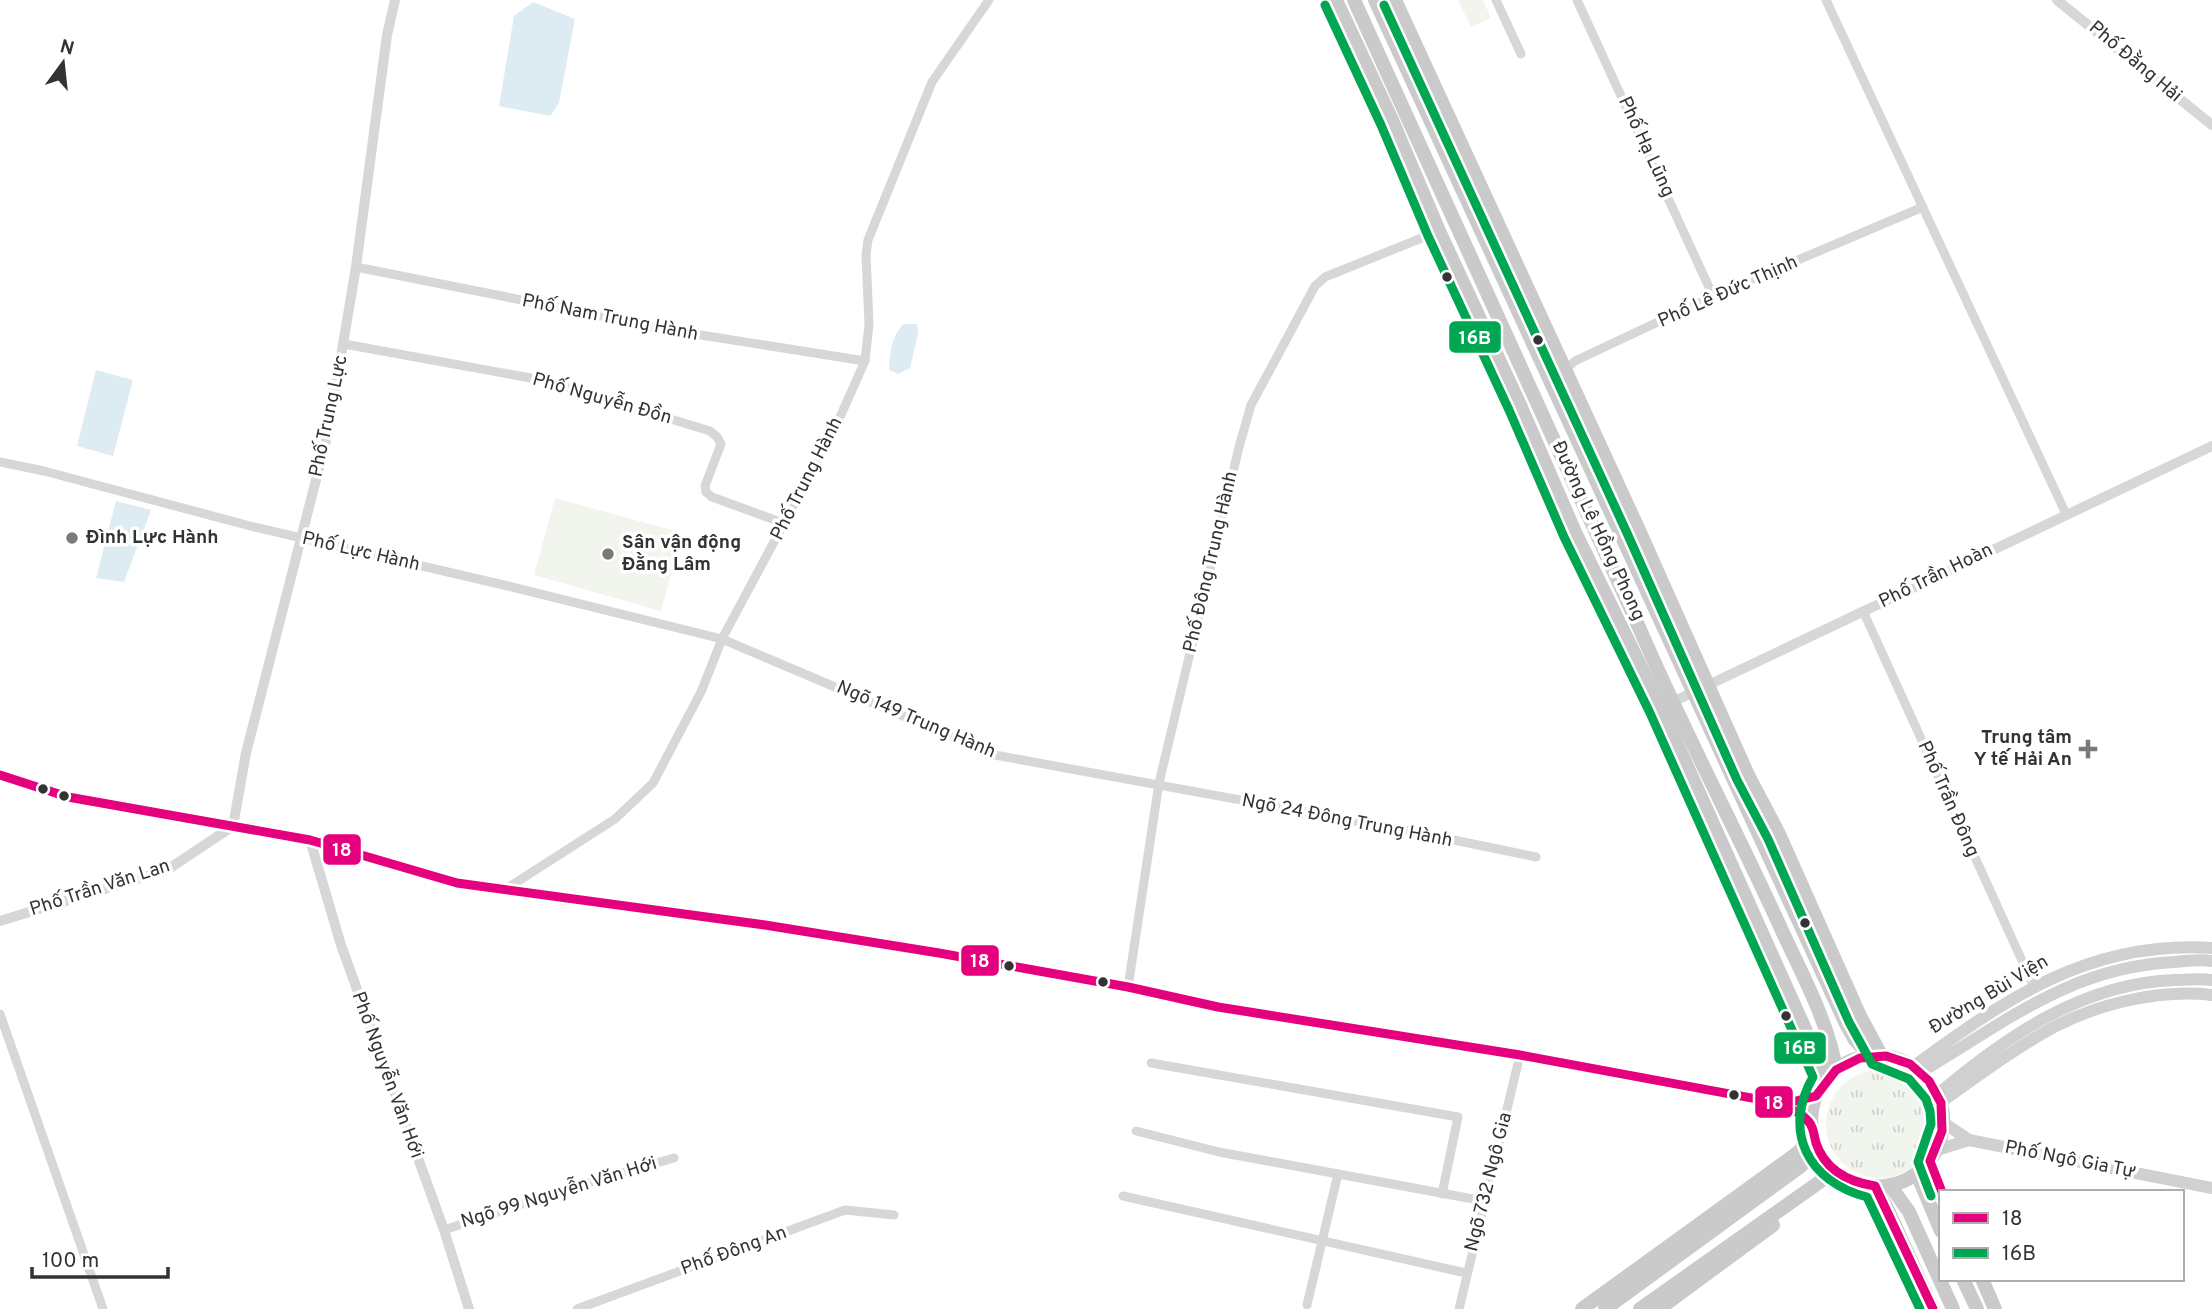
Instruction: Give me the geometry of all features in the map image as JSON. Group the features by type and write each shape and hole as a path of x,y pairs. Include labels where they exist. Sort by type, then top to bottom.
{"main road":[{"name":"Đường Lê Hồng Phong","path":"1336,0 1575,532 1748,855 1827,1030 1832,1073"},
{"name":"Đường Lê Hồng Phong","path":"1354,0 1633,612 1666,705"},
{"name":"Đường Lê Hồng Phong","path":"1375,0 1846,1024 1855,1040 1875,1055"},
{"name":"Đường Lê Hồng Phong","path":"1395,0 1638,528 1748,775 1779,834 1875,1055"},
{"path":"1392,120 1441,102"},
{"path":"0,775 68,797 310,840 457,883 765,925 1128,987 1217,1007 1520,1055 1784,1104 1816,1096"},
{"name":"Đường Bùi Viện","path":"1918,1069 1971,1024 2034,987 2087,963 2147,950 2212,948"},
{"name":"Đường Bùi Viện","path":"1918,1069 2039,999 2094,975 2149,963 2212,961"},
{"path":"2087,963 2094,975"},
{"path":"1939,1098 2000,1044 2051,1013 2100,993 2153,981 2212,980"},
{"path":"1939,1098 2055,1027 2100,1009 2156,995 2212,995"},
{"path":"1605,1309 1801,1166 1814,1137 1816,1096 1832,1073 1846,1063 1875,1055 1898,1058 1918,1069"},
{"path":"1838,1173 1863,1185 1883,1186 1917,1174 1933,1155 1944,1123 1939,1098"},
{"path":"1784,1104 1814,1137"},
{"path":"1944,1123 1969,1140"},
{"path":"1582,1309 1796,1154 1814,1137"},
{"path":"1933,1155 1969,1140"},
{"name":"Phố Ngô Gia Tự","path":"1969,1140 2212,1188"},
{"path":"1933,1155 1942,1190"},
{"path":"1640,1309 1838,1173"},
{"path":"1659,1309 1838,1173"},
{"path":"1917,1174 1939,1226"},
{"path":"1883,1186 1888,1210 1933,1309"},
{"path":"1883,1186 1909,1212 1939,1278"},
{"path":"1940,1281 1953,1309"},
{"path":"1964,1281 1976,1309"},
{"path":"1983,1281 1995,1309"}],"street":[{"name":"Phố Trung Lực","path":"233,826 246,753 328,433 356,267 387,35 395,0"},
{"name":"Phố Trung Hành","path":"506,889 615,819 653,783 701,692 722,639 836,426 865,361 869,324 866,255 868,240 932,82 989,0"},
{"path":"1496,0 1521,54"},
{"name":"Phố Hạ Lũng","path":"1577,0 1713,296"},
{"path":"1826,0 2066,514"},
{"name":"Phố Đằng Hải","path":"2057,0 2212,125"},
{"name":"Phố Lê Đức Thịnh","path":"1565,370 1575,361 1713,296 1923,207"},
{"name":"Phố Đông Trung Hành","path":"1128,987 1159,783 1251,405 1315,286 1325,277 1439,231"},
{"name":"Phố Nam Trung Hành","path":"356,267 682,332 865,361"},
{"name":"Phố Nguyễn Đồn","path":"344,344 547,381 709,431 718,437 720,444 706,492 712,497 783,523"},
{"path":"1560,400 1565,370"},
{"name":"Phố Trần Hoàn","path":"1666,705 2212,446"},
{"name":"Phố Lực Hành","path":"0,462 44,471 302,539 722,639"},
{"name":"Phố Trần Đông","path":"1863,611 2034,987"},
{"name":"Ngõ 149 Trung Hành","path":"722,639 995,755 1159,783"},
{"name":"Ngõ 24 Đông Trung Hành","path":"1159,783 1536,857"},
{"name":"Phố Trần Văn Lan","path":"0,921 167,870 233,826"},
{"name":"Phố Nguyễn Văn Hới","path":"310,840 341,945 444,1230 469,1309"},
{"path":"0,1014 103,1309"},
{"name":"Ngõ 732 Ngô Gia","path":"1459,1309 1520,1055"},
{"path":"1151,1063 1458,1117 1442,1194"},
{"path":"1136,1131 1219,1152 1484,1201"},
{"name":"Ngõ 99 Nguyễn Văn Hới","path":"444,1230 674,1157"},
{"path":"1307,1305 1338,1174"},
{"path":"1123,1196 1466,1273"},
{"name":"Phố Đông An","path":"577,1309 845,1210 894,1215"}],"green space":[{"path":"1458,0 1483,0 1491,18 1471,27"},
{"name":"Sân vận động Đằng Lâm","path":"555,498 682,533 661,611 534,575"},
{"path":"1880,1070 1901,1074 1918,1086 1930,1103 1934,1124 1930,1145 1918,1162 1901,1174 1880,1178 1859,1174 1842,1162 1830,1145 1826,1124 1830,1103 1842,1086 1859,1074"}],"shaded area":[{"path":"533,2 575,19 559,103 550,116 499,106 514,16"},
{"path":"903,324 917,324 918,334 910,368 898,374 889,370 890,357 894,340"},
{"path":"96,370 133,380 113,456 77,446"},
{"path":"116,501 151,510 124,582 96,578"}],"transit line":[{"name":"16B","path":"1325,5 1564,537 1650,713 1813,1077 1804,1097 1800,1116 1801,1135 1806,1152 1829,1180 1846,1190 1867,1197 1920,1309"},
{"name":"16B","path":"1384,5 1627,533 1737,780 1768,839 1849,1022 1872,1064 1909,1079 1926,1099 1931,1124 1918,1162 1931,1196"},
{"name":"18","path":"0,775 68,797 310,840 457,883 765,925 939,953 1128,987 1218,1007 1520,1055 1784,1104 1816,1096 1836,1070 1860,1058 1886,1056 1910,1064 1929,1081 1941,1103 1942,1131 1930,1161 1941,1190"},
{"name":"18","path":"1765,1101 1789,1108 1805,1118 1812,1127 1825,1161 1839,1173 1875,1186 1933,1309"}],"place":[{"name":"Đình Lực Hành","path":"72,538"},
{"name":"Sân vận động Đằng Lâm","path":"608,554"},
{"name":"Trung tâm Y tế Hải An","path":"2088,749"}]}
